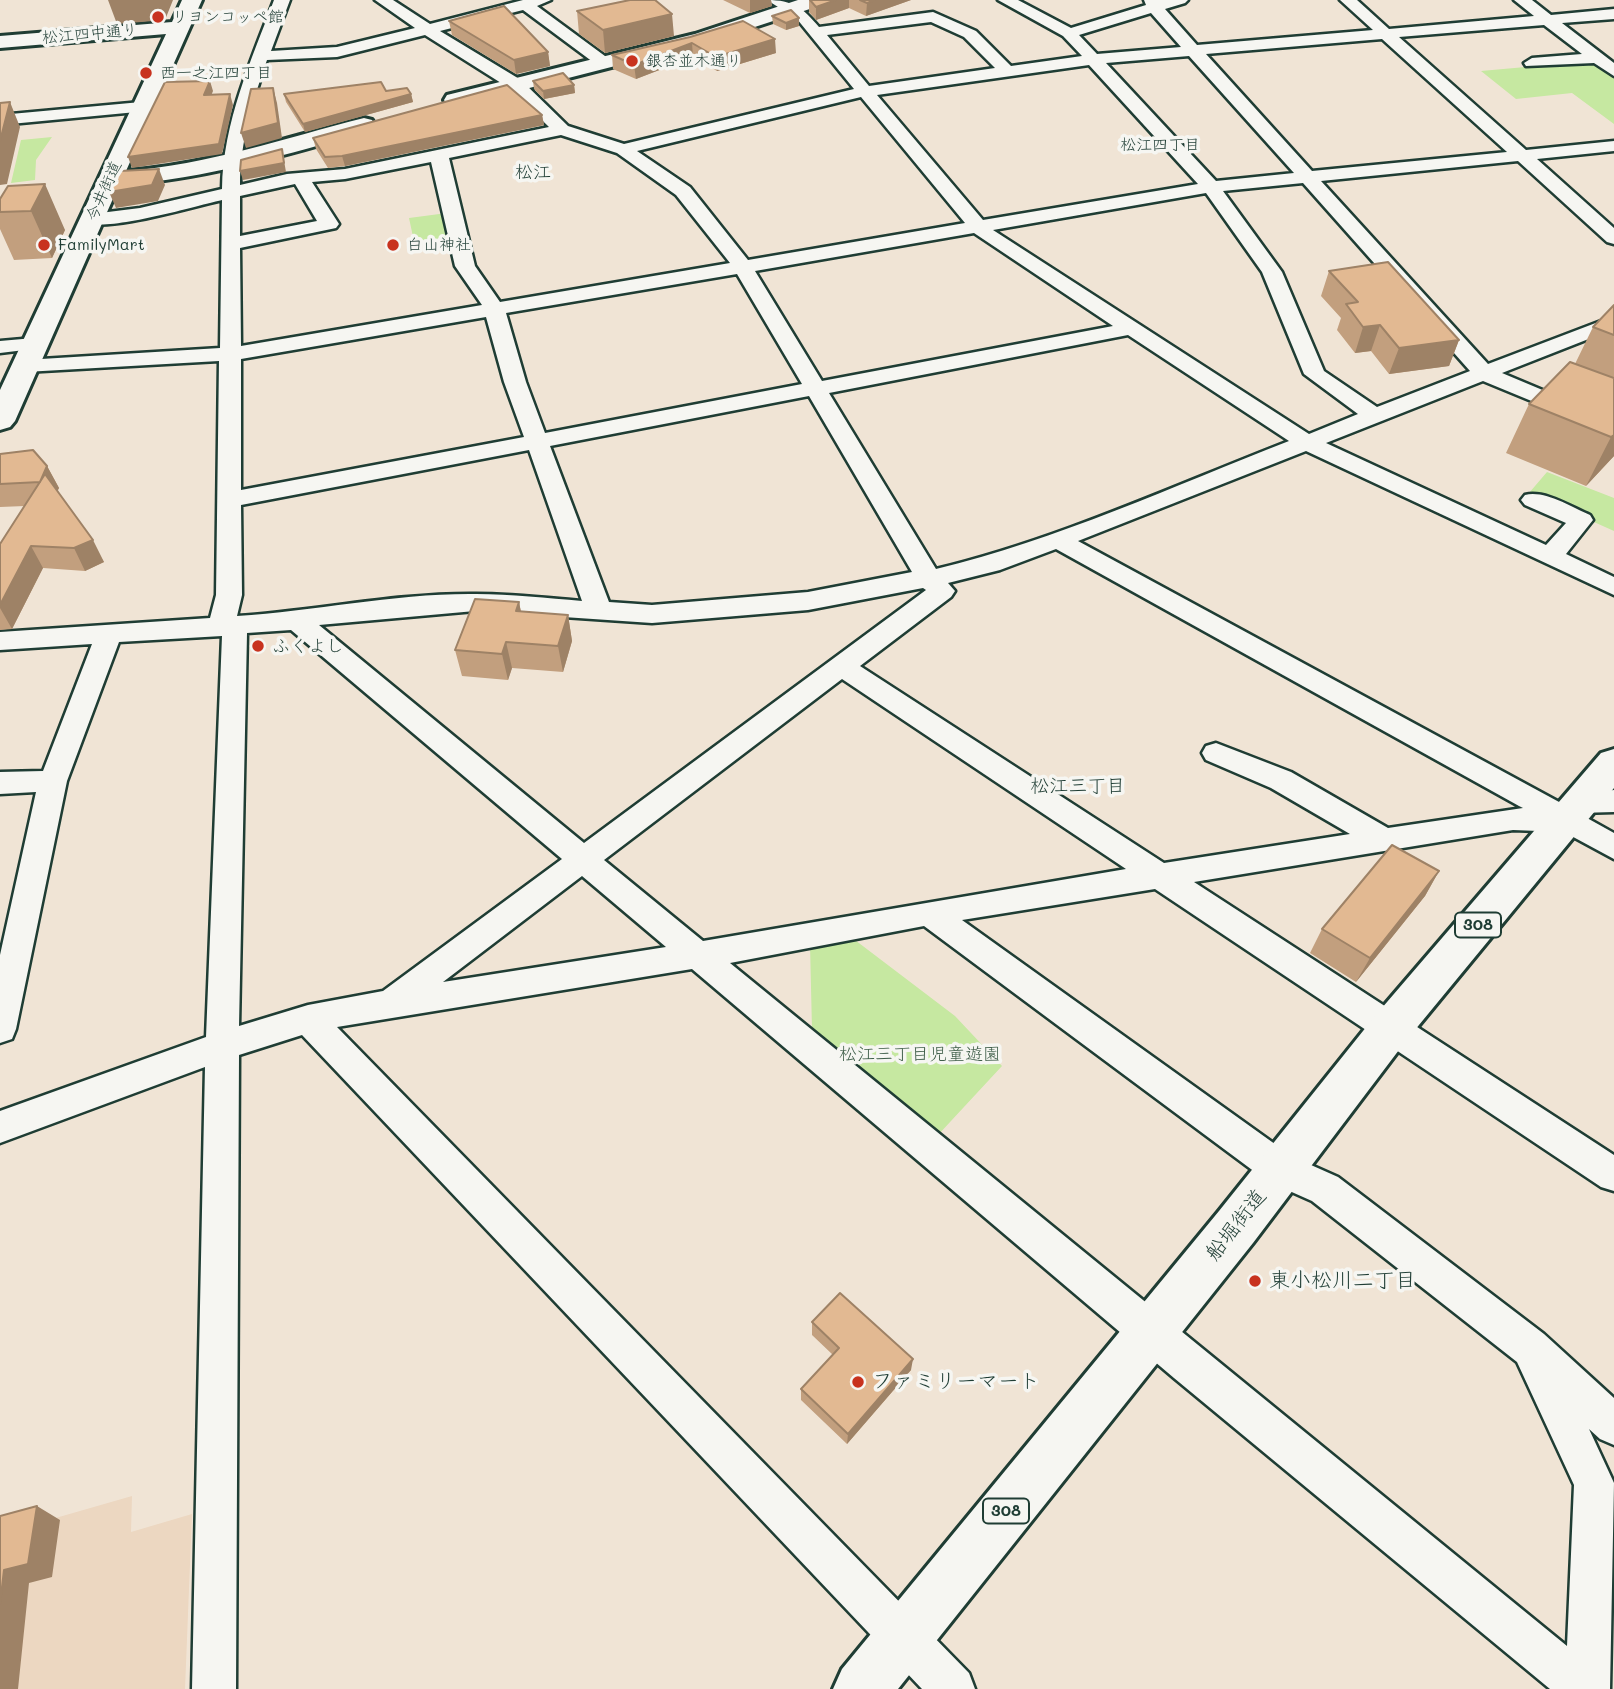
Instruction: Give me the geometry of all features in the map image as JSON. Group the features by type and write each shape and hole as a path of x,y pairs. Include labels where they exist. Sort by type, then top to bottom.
{"street":[{"name":"今井街道","path":"0,421 192,0"},
{"path":"214,1689 222,1046 235,635 223,619 229,595 230,177 245,98 282,0"},
{"path":"383,0 500,77 515,83 562,130 623,149 683,191 743,265 929,579 942,591 392,1003"},
{"path":"260,56 337,52 542,0"},
{"path":"430,107 515,83 702,38 783,4 818,0"},
{"path":"1006,0 1069,33 1096,59 1211,187 1272,272 1315,374 1375,416"},
{"path":"1069,33 1153,4 1180,0"},
{"path":"1348,0 1614,238"},
{"path":"1522,0 1614,71"},
{"path":"783,4 802,16 816,32 978,228 1307,442 1614,587"},
{"path":"1153,4 1485,374 1614,428"},
{"path":"525,5 603,62"},
{"path":"623,149 867,92 1007,71 1096,59 1614,14"},
{"path":"816,32 933,17 970,34 1007,71"},
{"name":"松江四中通り","path":"0,42 179,27"},
{"path":"1532,63 1596,58"},
{"path":"0,120 141,107"},
{"path":"92,220 140,214 380,120"},
{"path":"110,179 187,173 300,178 345,174 562,130"},
{"path":"0,347 29,355 231,354 1211,187 1614,146"},
{"path":"439,156 465,266 494,308 515,382 599,611"},
{"path":"230,244 329,224 300,178"},
{"path":"0,641 297,621 335,613 475,602 652,614 714,611 808,601 906,581 929,579 991,564 1058,540 1614,322"},
{"path":"230,500 1133,328"},
{"path":"1533,500 1580,520 1550,557"},
{"path":"1058,540 1530,797 1588,808 1614,847"},
{"path":"297,621 1151,1332 1586,1689"},
{"path":"0,1029 53,781 109,634"},
{"path":"843,667 1614,1175"},
{"path":"1216,753 1281,780 1385,840"},
{"name":"船堀街道","path":"862,1689 1151,1332 1390,1029 1588,808 1614,763"},
{"path":"0,783 53,781"},
{"path":"0,1127 222,1046 308,1019 392,1003 515,986 697,955 929,913 1588,808"},
{"path":"929,913 1280,1169 1325,1189 1530,1348 1614,1425"},
{"path":"308,1019 953,1689"},
{"path":"1530,1348 1594,1484 1586,1689"}],"shaded area":[{"path":"132,1496 131,1532 192,1514 185,1689 0,1689 0,1534"}],"green space":[{"path":"1592,61 1614,77 1614,124 1572,93 1516,99 1481,71"},
{"path":"52,137 36,160 35,180 11,183 21,140"},
{"path":"447,213 454,241 415,246 409,218"},
{"path":"1547,472 1614,498 1614,531 1529,493"},
{"name":"松江三丁目児童遊園","path":"851,937 955,1016 1002,1066 938,1135 812,1030 810,944"}],"building":[{"path":"630,0 655,0 672,14 603,30 577,11"},
{"path":"810,0 836,0 816,7"},
{"path":"504,6 548,52 514,60 449,21"},
{"path":"791,10 799,18 786,23 772,16"},
{"path":"743,21 775,39 716,57 692,43 634,65 612,55 690,37"},
{"path":"563,73 574,85 543,91 533,81"},
{"path":"210,81 204,95 230,94 219,144 128,157 165,82"},
{"path":"381,82 386,91 407,88 411,94 303,124 284,94"},
{"path":"507,85 542,115 342,156 325,157 313,138"},
{"path":"273,88 278,123 241,133 251,89"},
{"path":"10,102 0,141 0,103"},
{"path":"282,149 284,163 240,171 241,160"},
{"path":"159,169 152,185 109,192 120,171"},
{"path":"45,184 31,211 0,212 0,199 8,186"},
{"path":"1388,262 1459,340 1399,348 1380,325 1363,327 1346,304 1358,302 1329,271"},
{"path":"1614,305 1614,335 1593,327"},
{"path":"1570,362 1614,378 1614,435 1611,437 1529,404"},
{"path":"33,450 47,466 40,482 0,484 0,454"},
{"path":"45,474 93,540 74,548 31,546 0,605 0,544"},
{"path":"475,599 519,602 516,611 568,615 558,646 506,642 502,654 455,650"},
{"path":"1392,845 1439,871 1370,958 1322,929"},
{"path":"840,1293 913,1359 848,1434 801,1389 839,1348 812,1322"},
{"path":"37,1506 28,1564 4,1570 0,1604 0,1516"}],"place":[{"name":"リヨンコッペ館","path":"158,17"},
{"name":"銀杏並木通り","path":"632,61"},
{"name":"西一之江四丁目","path":"146,73"},
{"name":"FamilyMart","path":"44,245"},
{"name":"白山神社","path":"393,245"},
{"name":"ふくよし","path":"258,646"},
{"name":"東小松川二丁目","path":"1255,1281"},
{"name":"ファミリーマート","path":"858,1382"}],"district":[{"name":"松江四丁目","path":"1160,145"},
{"name":"松江","path":"533,172"},
{"name":"松江三丁目","path":"1078,786"}]}
